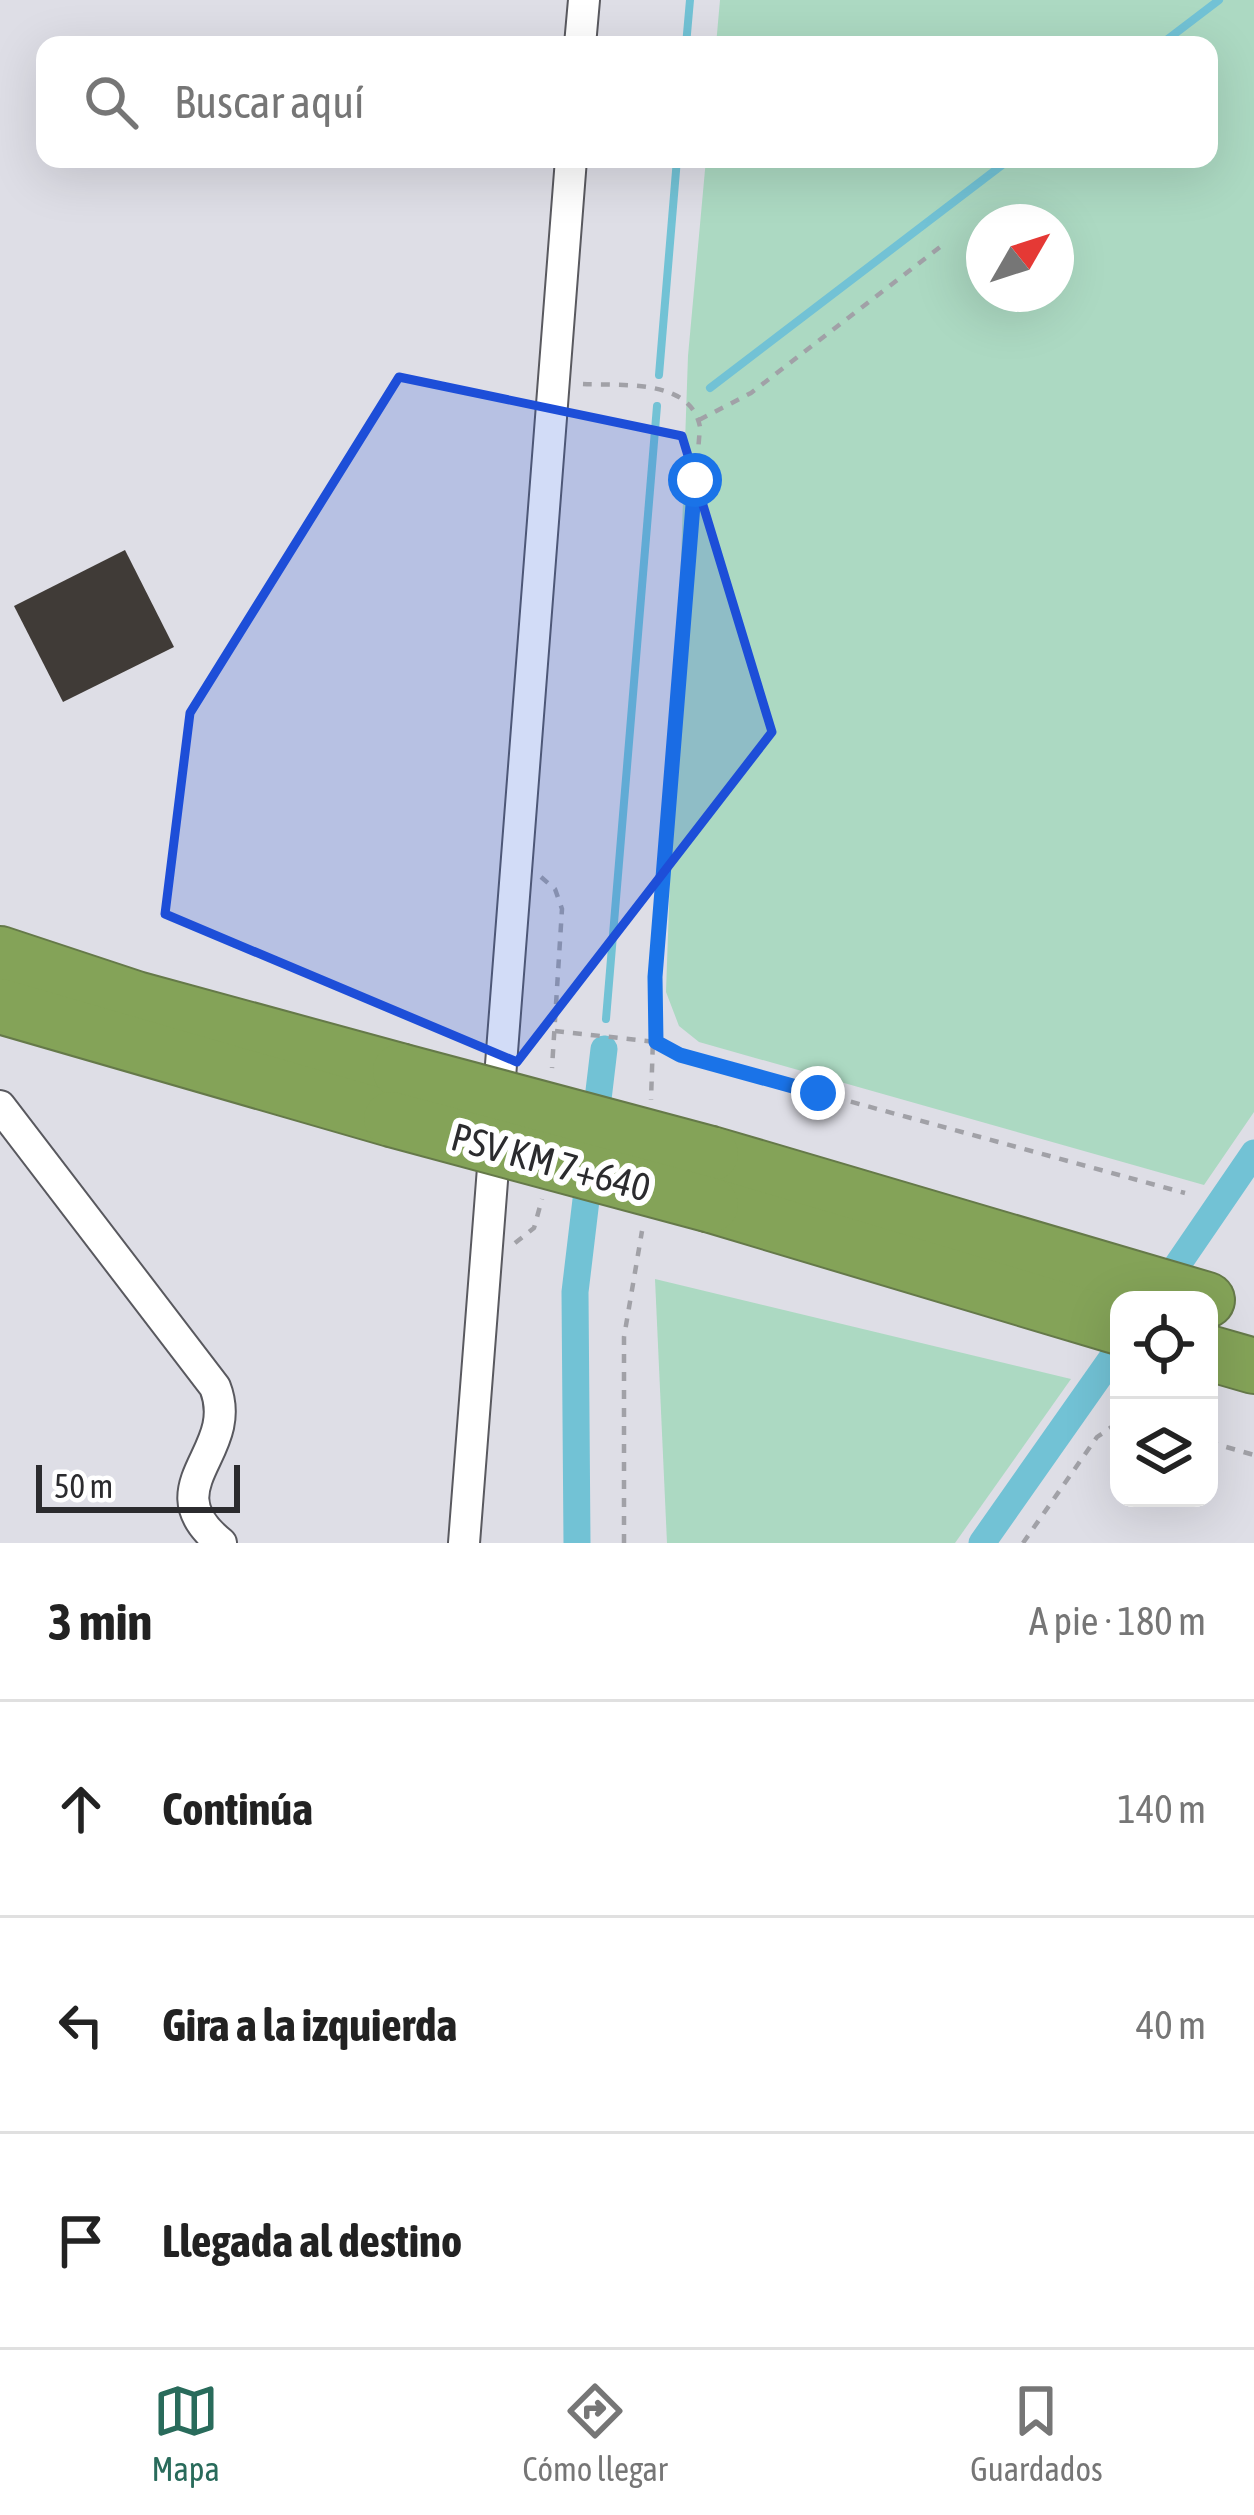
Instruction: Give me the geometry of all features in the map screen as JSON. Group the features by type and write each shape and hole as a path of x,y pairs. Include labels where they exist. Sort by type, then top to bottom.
{"highway":[{"path":"0,954 395,1095"},
{"path":"5,1007 395,1095"},
{"name":"PSV KM 7+640","path":"395,1095 711,1179 1110,1307"},
{"name":"PSV KM 7+640","path":"1218,1303 1254,1313"},
{"path":"1218,1356 1254,1366"}],"street":[{"path":"581,36 584,0"},
{"path":"464,1543 570,168"},
{"path":"0,1106 215,1387 220,1417 190,1503 197,1522 221,1543"}],"path":[{"path":"699,420 751,393 944,244"},
{"path":"554,382 670,392 699,420"},
{"path":"651,1107 655,977 699,420"},
{"path":"515,874 542,878 560,898 552,1075"},
{"path":"555,1030 656,1042 680,1055 1185,1193"},
{"path":"486,1244 504,1246 526,1236 539,1218 543,1185"},
{"path":"624,1543 620,1468 624,1337 643,1215"},
{"path":"1023,1543 1110,1427"},
{"path":"1218,1445 1254,1455"}],"highlighted area":[{"path":"399,377 682,436 772,732 517,1062 165,914 190,713"}],"green space":[{"path":"720,0 1254,0 1254,1112 1204,1185 699,1042 679,1026 666,992 688,356 705,168 1218,168 1218,36 717,36"},
{"path":"655,1279 1071,1379 955,1543 667,1543"}],"building":[{"path":"125,550 174,647 63,702 14,606"}],"waterway":[{"path":"687,36 690,0"},
{"path":"1172,36 1219,0"},
{"path":"659,375 676,168"},
{"path":"710,388 998,168"},
{"path":"606,1019 657,406"},
{"path":"577,1543 575,1292 604,1049"},
{"path":"1160,1291 1254,1153"},
{"path":"982,1543 1110,1361"}],"route":[{"path":"695,480 655,977 656,1042 680,1055 818,1093"}]}
